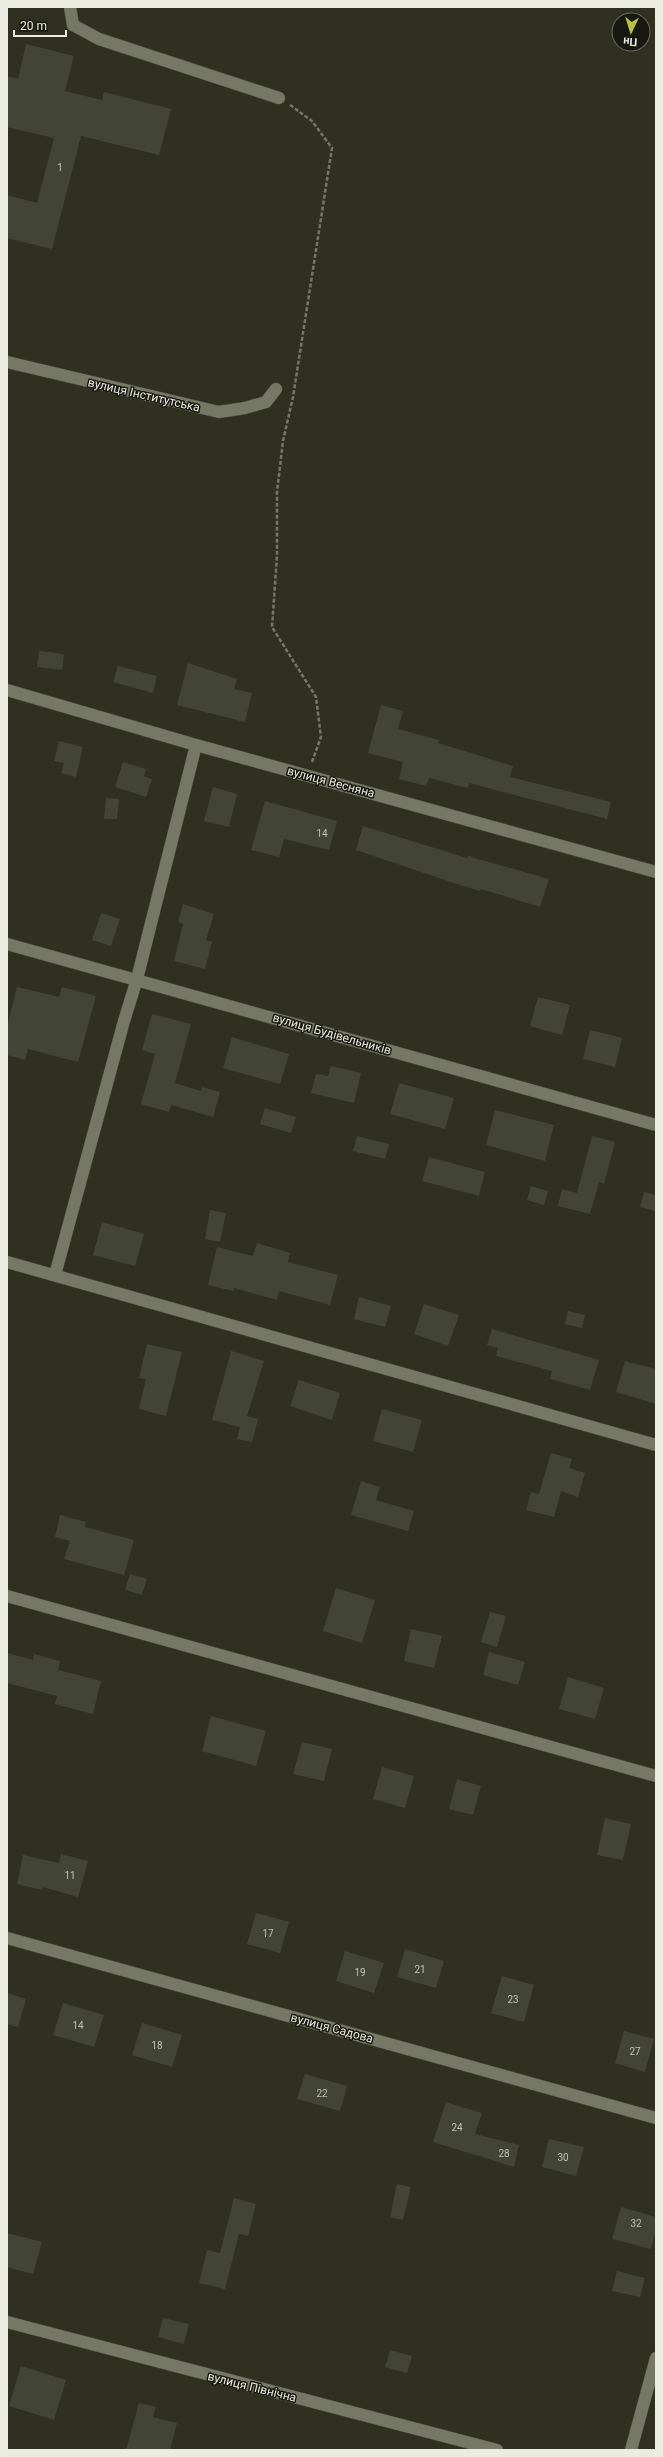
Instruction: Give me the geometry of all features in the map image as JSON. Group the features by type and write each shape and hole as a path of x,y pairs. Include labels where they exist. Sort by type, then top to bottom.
{"street":[{"path":"70,7 73,25 99,39 280,98"},
{"name":"вулиця Інститутська","path":"7,362 219,412 245,408 266,402 276,389"},
{"name":"вулиця Весняна","path":"7,690 196,745 656,872"},
{"path":"55,1275 124,1021 137,979 196,745"},
{"name":"вулиця Будівельників","path":"7,944 137,979 656,1125"},
{"path":"7,1262 656,1445"},
{"path":"7,1596 656,1776"},
{"name":"вулиця Садова","path":"7,1938 656,2118"},
{"name":"вулиця Північна","path":"7,2322 497,2450"},
{"path":"631,2450 656,2358"}],"path":[{"path":"280,98 312,120 332,148 293,397 283,441 277,492 277,556 272,627 316,697 321,737 308,776"}],"building":[{"path":"26,44 74,56 65,91 102,100 104,92 171,109 159,155 81,136 52,249 7,238 7,195 37,203 54,138 7,127 7,76 18,79"},
{"path":"39,651 64,654 62,670 37,667"},
{"path":"188,663 237,679 234,689 252,693 245,722 177,705"},
{"path":"118,666 157,676 153,693 113,682"},
{"path":"381,705 403,711 398,729 439,740 438,743 513,766 510,777 611,802 607,819 469,783 468,788 429,778 426,786 399,779 403,762 368,753"},
{"path":"59,741 83,747 76,777 61,773 64,763 54,761"},
{"path":"123,762 146,769 144,776 152,779 146,797 115,787"},
{"path":"213,787 237,794 229,827 204,821"},
{"path":"106,798 119,799 117,819 104,819"},
{"path":"265,801 337,821 329,850 284,839 279,857 251,850"},
{"path":"363,826 467,858 468,856 549,879 540,907 481,889 480,891 460,885 356,850"},
{"path":"183,904 214,914 206,940 212,942 205,969 174,961 183,924 178,922"},
{"path":"101,913 120,919 111,946 92,940"},
{"path":"17,987 59,997 62,987 96,996 78,1062 28,1049 25,1060 7,1055 7,1027"},
{"path":"538,997 570,1005 562,1035 530,1026"},
{"path":"152,1014 191,1024 175,1083 201,1091 202,1087 220,1092 213,1117 171,1105 169,1112 141,1104 155,1054 142,1050"},
{"path":"590,1030 622,1038 615,1067 583,1059"},
{"path":"232,1037 289,1054 280,1084 223,1068"},
{"path":"331,1066 361,1073 354,1103 311,1093 316,1074 328,1076"},
{"path":"399,1083 454,1098 445,1129 390,1114"},
{"path":"265,1108 296,1117 291,1133 260,1124"},
{"path":"495,1110 554,1125 545,1161 486,1145"},
{"path":"357,1136 389,1144 385,1159 353,1151"},
{"path":"592,1136 615,1142 604,1184 599,1182 590,1214 558,1206 562,1189 577,1193"},
{"path":"429,1157 485,1172 479,1196 422,1181"},
{"path":"531,1186 548,1191 544,1205 527,1200"},
{"path":"644,1192 656,1195 656,1211 640,1207"},
{"path":"210,1210 226,1213 220,1242 205,1239"},
{"path":"102,1222 144,1234 135,1266 93,1255"},
{"path":"257,1243 290,1253 288,1262 338,1275 330,1305 279,1291 277,1300 234,1288 233,1291 208,1285 217,1247 253,1256"},
{"path":"359,1297 391,1306 385,1327 354,1319"},
{"path":"424,1304 459,1315 448,1346 414,1334"},
{"path":"568,1311 585,1315 582,1328 565,1324"},
{"path":"492,1329 599,1360 590,1390 550,1379 552,1371 496,1356 498,1348 487,1345"},
{"path":"147,1344 182,1352 166,1416 139,1409 146,1379 139,1378"},
{"path":"231,1351 264,1361 247,1416 258,1419 252,1442 237,1439 240,1427 212,1420"},
{"path":"625,1361 656,1369 656,1404 616,1392"},
{"path":"299,1380 340,1393 332,1420 290,1406"},
{"path":"382,1409 422,1420 413,1452 373,1441"},
{"path":"551,1453 572,1459 569,1468 585,1473 578,1497 561,1491 554,1517 526,1510 531,1492 539,1494"},
{"path":"361,1481 380,1487 376,1500 414,1511 408,1531 351,1515"},
{"path":"60,1515 86,1522 85,1527 134,1540 124,1575 64,1559 70,1541 55,1537"},
{"path":"130,1574 147,1579 142,1595 125,1590"},
{"path":"336,1588 375,1600 362,1643 323,1631"},
{"path":"490,1612 506,1616 497,1647 481,1642"},
{"path":"411,1629 442,1636 434,1668 404,1661"},
{"path":"489,1652 525,1662 518,1685 483,1675"},
{"path":"7,1653 33,1660 34,1654 60,1661 58,1670 101,1681 93,1714 55,1704 57,1696 7,1683"},
{"path":"568,1677 604,1688 595,1719 559,1709"},
{"path":"211,1716 266,1731 256,1766 202,1751"},
{"path":"302,1742 332,1749 324,1781 293,1774"},
{"path":"382,1767 414,1776 405,1808 373,1799"},
{"path":"457,1779 481,1786 473,1815 449,1809"},
{"path":"605,1818 631,1824 623,1860 597,1855"},
{"path":"61,1854 88,1861 78,1897 43,1887 42,1890 17,1884 23,1855 59,1863"},
{"path":"256,1913 289,1922 280,1953 247,1944"},
{"path":"405,1949 444,1961 436,1988 397,1977"},
{"path":"345,1951 384,1963 374,1993 336,1981"},
{"path":"502,1976 534,1985 524,2022 491,2013"},
{"path":"7,1993 26,1999 18,2027 7,2024"},
{"path":"63,2003 104,2015 94,2047 53,2035"},
{"path":"142,2023 182,2035 172,2067 132,2055"},
{"path":"624,2031 654,2039 645,2072 615,2063"},
{"path":"305,2074 347,2086 340,2111 297,2099"},
{"path":"446,2102 482,2113 475,2134 519,2145 514,2167 433,2142"},
{"path":"549,2139 584,2147 576,2176 542,2167"},
{"path":"397,2184 411,2187 403,2220 390,2217"},
{"path":"234,2198 256,2204 248,2236 239,2234 225,2289 199,2283 207,2250 220,2253"},
{"path":"621,2207 656,2217 656,2230 651,2249 612,2239"},
{"path":"7,2233 42,2242 33,2274 7,2267"},
{"path":"617,2271 645,2278 640,2297 612,2291"},
{"path":"163,2318 189,2324 184,2344 158,2337"},
{"path":"390,2350 412,2356 407,2373 385,2367"},
{"path":"21,2366 66,2380 54,2420 9,2406"},
{"path":"139,2403 156,2407 153,2417 177,2423 170,2450 126,2450"}]}
